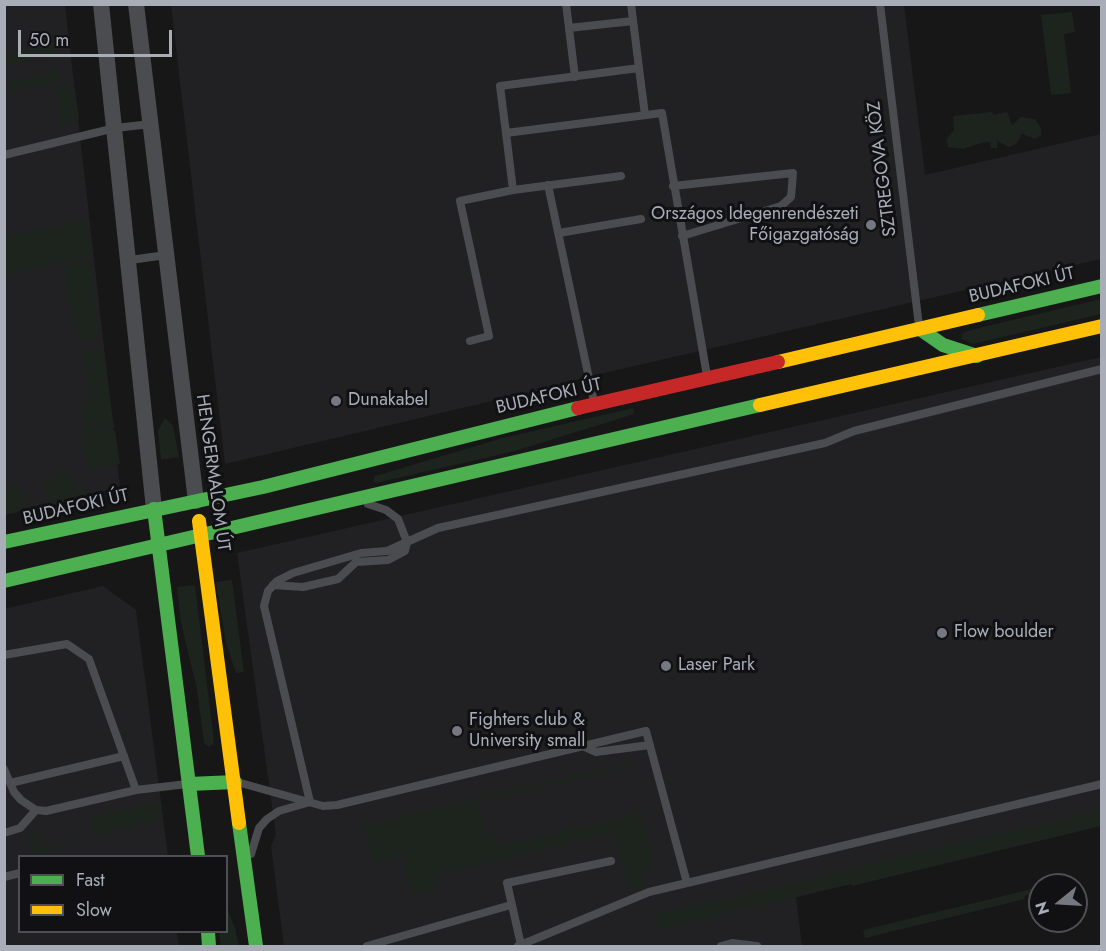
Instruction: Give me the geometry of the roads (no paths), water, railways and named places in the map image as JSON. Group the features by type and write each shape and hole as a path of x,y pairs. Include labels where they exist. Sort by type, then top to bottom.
{"main road":[{"name":"BUDAFOKI ÚT","path":"4,542 263,487 594,404 1101,286"},
{"path":"890,376 914,349 920,329 943,345 977,356"},
{"path":"4,582 1097,329"},
{"name":"HENGERMALOM ÚT","path":"196,501 256,946"},
{"path":"154,509 198,855"},
{"path":"189,784 235,782"}],"street":[{"path":"102,4 154,509"},
{"name":"HENGERMALOM ÚT","path":"136,4 196,501"}],"lane":[{"path":"566,4 575,77"},
{"path":"631,4 645,115"},
{"name":"SZTREGOVA KÖZ","path":"880,4 920,329"},
{"path":"569,28 633,21"},
{"path":"513,190 500,86 639,68"},
{"path":"506,133 662,113 707,379"},
{"path":"4,155 115,128 151,124"},
{"path":"674,186 792,173 791,197 781,206 682,236"},
{"path":"470,341 489,336 460,201 513,190 621,176"},
{"path":"548,185 594,404"},
{"path":"559,233 641,219"},
{"path":"130,260 166,255"},
{"path":"310,802 264,606 268,591 273,585 293,573 361,553 387,550 438,528 825,443 854,431 1101,369"},
{"path":"273,585 303,587 338,579 356,562 397,557 405,551 407,543 403,528 392,513 356,500"},
{"path":"4,655 67,644 90,659 136,790"},
{"path":"235,782 323,806 337,805 646,732 687,883"},
{"path":"582,746 596,752 650,745"},
{"path":"10,783 124,756"},
{"path":"4,769 21,800 36,810 46,811 136,790 189,784"},
{"path":"611,861 507,883 520,946 649,892 1101,784"},
{"path":"245,869 259,828 267,819 279,811 310,802"},
{"path":"5,834 20,828 36,810"},
{"path":"366,946 511,905"},
{"path":"721,946 732,943 757,946"}],"place":[{"name":"Országos Idegenrendészeti Főigazgatóság","path":"871,225"},
{"name":"Dunakabel","path":"336,401"},
{"name":"Flow boulder","path":"942,633"},
{"name":"Laser Park","path":"666,666"},
{"name":"Fighters club & University small","path":"457,731"}]}
